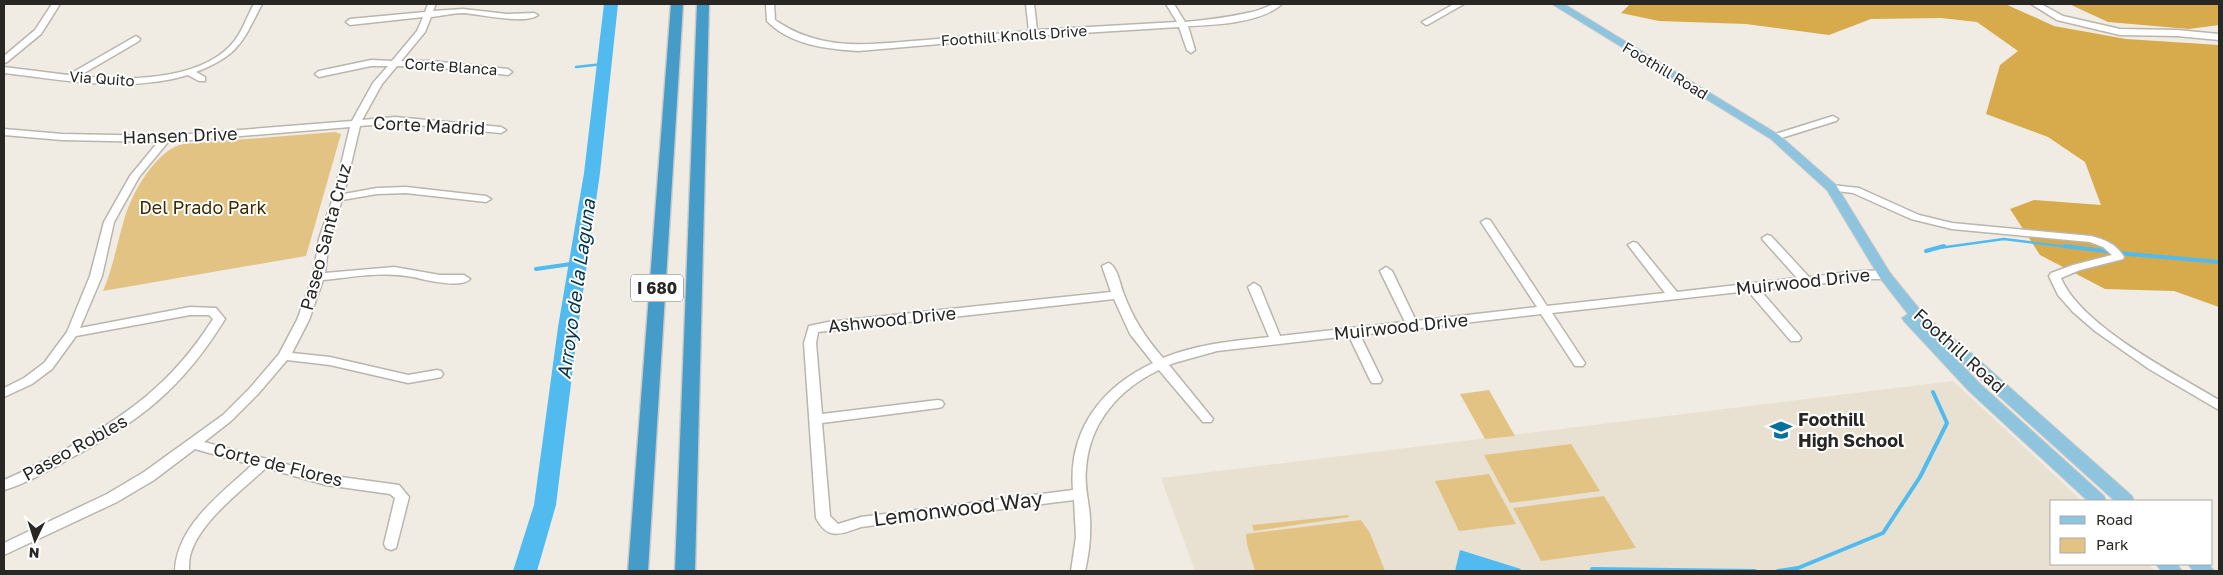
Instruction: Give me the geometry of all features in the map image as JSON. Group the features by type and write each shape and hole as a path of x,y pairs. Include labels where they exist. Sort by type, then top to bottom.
{"highway":[{"name":"I 680","path":"638,571 677,4"},
{"name":"I 680","path":"685,571 703,4"}],"main road":[{"name":"Foothill Road","path":"1556,4 1774,137 1832,188 1880,275 1919,318 1974,364 2125,500"},
{"name":"Foothill Road","path":"1774,137 1814,177 1925,338 1974,387 2097,500"}],"street":[{"path":"4,60 38,32 56,4"},
{"name":"Via Quito","path":"4,70 111,82 162,80 190,72 220,58 234,47 258,4"},
{"name":"Foothill Knolls Drive","path":"770,4 771,21 789,34 808,42 835,47 858,48 1033,33 1220,22 1260,13 1278,4"},
{"path":"1030,4 1033,33"},
{"path":"1170,4 1183,25 1191,50"},
{"path":"1426,22 1460,4"},
{"path":"2035,4 2060,18 2120,32 2177,33 2219,37"},
{"path":"350,22 430,9 507,16 534,15"},
{"name":"Paseo Santa Cruz","path":"4,549 112,498 149,476 227,418 254,391 284,356 304,320 319,277 324,239 338,198 356,123 378,83 421,32 430,9"},
{"path":"71,77 136,39"},
{"name":"Corte Blanca","path":"319,74 363,64 395,63 508,72"},
{"path":"190,72 202,79"},
{"path":"1774,137 1833,119"},
{"name":"Corte Madrid","path":"356,123 395,120 501,130"},
{"name":"Hansen Drive","path":"4,132 44,136 165,139 286,131 356,123"},
{"path":"4,393 28,381 48,366 72,334 96,276 109,222 135,176 165,139"},
{"path":"1832,188 1863,193 1933,222 2091,239 2108,245 2115,250 2119,257 2077,267 2055,276 2056,286 2083,316 2114,340 2219,406"},
{"path":"338,198 395,190 418,191 457,198 486,198"},
{"path":"1486,222 1579,363"},
{"path":"1767,238 1806,281"},
{"path":"1633,245 1673,295"},
{"path":"1108,266 1118,295 1136,334 1207,419"},
{"path":"319,277 394,270 440,279 464,279"},
{"path":"1386,270 1414,326"},
{"name":"Muirwood Drive","path":"1078,571 1084,526 1080,456 1088,430 1095,416 1114,394 1132,379 1160,363 1200,350 1673,295 1880,275"},
{"path":"1254,287 1276,341"},
{"path":"1751,287 1795,338"},
{"name":"Ashwood Drive","path":"836,530 823,518 810,343 813,329 1118,295"},
{"name":"Paseo Robles","path":"4,485 99,438 136,414 166,389 195,358 219,319 212,311 190,311 72,334"},
{"path":"1353,332 1376,380"},
{"path":"284,356 330,361 408,379 437,374"},
{"path":"816,419 938,404"},
{"name":"Corte de Flores","path":"194,444 326,480 394,489 402,497 391,544"},
{"path":"182,571 187,543 204,520 263,463"},
{"name":"Lemonwood Way","path":"836,530 861,522 1081,494"}],"shaded area":[{"path":"1630,4 2005,4 2054,26 2126,39 2219,45 2219,307 2174,291 2105,289 2040,255 2010,209 2034,200 2101,205 2085,162 2048,137 1986,114 2000,65 2018,51 1977,22 1941,18 1871,19 1829,35 1746,24 1659,21 1621,13"},
{"path":"2069,4 2219,4 2219,25 2189,29 2108,22"},
{"name":"Foothill High School","path":"1953,381 2081,500 2050,500 2050,565 2149,565 2156,571 1195,571 1161,478"}],"green space":[{"name":"Del Prado Park","path":"335,132 341,134 306,256 103,291 127,209 146,174 164,154 174,147 184,144"},
{"path":"1489,390 1515,436 1485,439 1460,394"},
{"path":"1571,444 1600,491 1510,503 1484,455"},
{"path":"1489,474 1516,524 1459,531 1435,481"},
{"path":"1604,496 1636,548 1541,561 1513,508"},
{"path":"1348,515 1349,517 1254,531 1252,525"},
{"path":"1361,520 1370,533 1385,571 1255,571 1246,534"}],"water":[{"path":"1460,550 1521,569 1520,571 1455,571"}],"waterway":[{"name":"Arroyo de la Laguna","path":"525,571 545,505 568,327 592,173 611,4"},
{"path":"576,67 603,64"},
{"path":"1939,248 2004,239 2076,248"},
{"path":"1926,251 1944,246"},
{"path":"2065,246 2112,252"},
{"path":"2118,253 2219,262"},
{"path":"536,269 578,263"},
{"path":"1778,571 1798,568 1883,533 1920,477 1947,423 1933,392"},
{"path":"1592,569 1755,571"}],"place":[{"name":"Foothill High School","path":"1781,430"}]}
